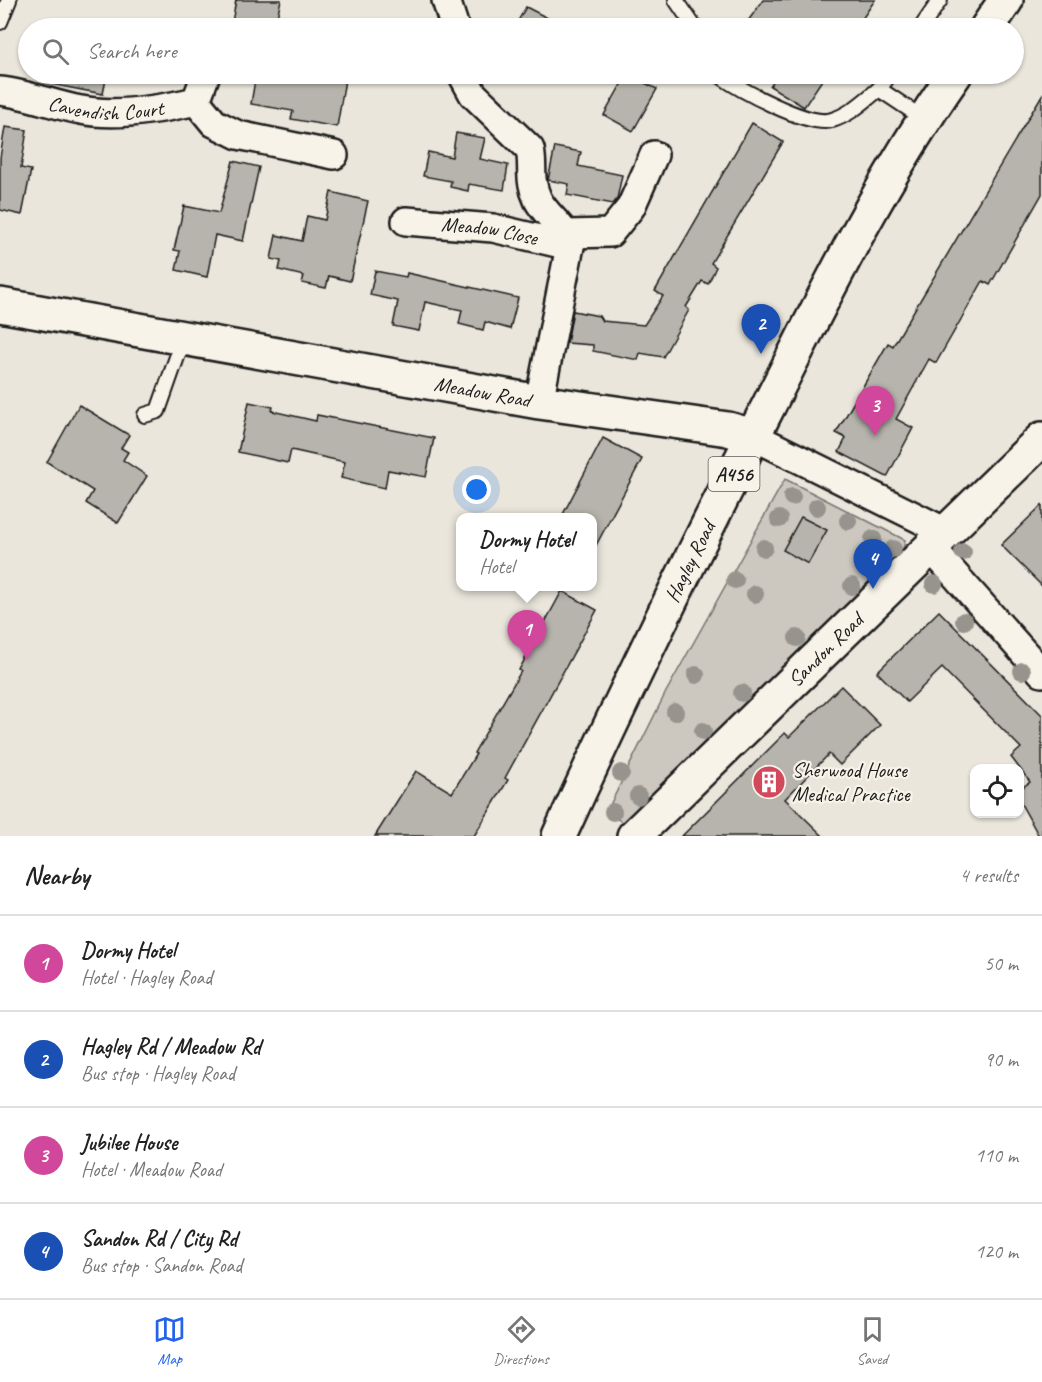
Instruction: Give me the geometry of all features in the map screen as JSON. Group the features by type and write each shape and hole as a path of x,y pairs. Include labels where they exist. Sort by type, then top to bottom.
{"main road":[{"path":"994,18 1006,0"},
{"name":"Hagley Road","path":"559,836 604,736 844,258 924,119 948,84"},
{"name":"Meadow Road","path":"0,304 539,402 728,429 753,436"},
{"name":"Sandon Road","path":"634,836 1042,439"}],"street":[{"path":"446,0 452,18"},
{"name":"Cavendish Court","path":"196,100 202,84"},
{"name":"Meadow Close","path":"468,84 473,94 530,149 532,160 529,175 539,201 569,240"},
{"name":"Cavendish Court","path":"9,92 82,111 132,111 171,107 196,100"},
{"name":"Cavendish Court","path":"196,100 214,123 238,135 334,155"},
{"name":"Meadow Close","path":"406,221 493,228 569,240 610,233 631,207 654,155"},
{"path":"539,402 569,240"},
{"name":"Meadow Road","path":"753,436 938,540"},
{"path":"938,540 1042,673"}],"lane":[{"path":"0,22 9,0"},
{"path":"676,0 688,18"},
{"path":"928,18 940,0"},
{"path":"736,84 771,102 819,121 830,121 843,116 883,84"},
{"path":"879,89 924,119"},
{"path":"145,415 158,411 183,338"}],"shaded area":[{"path":"785,479 905,540 903,551 623,823 607,811 666,692"}],"building":[{"path":"236,0 281,0 277,18 233,18"},
{"path":"763,0 875,0 863,18 750,18"},
{"path":"526,7 547,18 520,18"},
{"path":"50,84 105,84 103,94"},
{"path":"254,84 344,84 337,127 291,119 293,111 251,104"},
{"path":"621,84 647,84 657,89 633,131 604,115"},
{"path":"771,84 819,84 804,107 770,86"},
{"path":"1042,95 1042,194 990,285 983,281 936,363 929,359 896,419 913,428 887,477 839,452 846,438 836,433 888,343 893,346"},
{"path":"752,123 783,142 711,263 716,267 708,284 702,281 686,307 689,310 663,357 640,353 638,360 593,351 593,345 567,343 573,311 599,316 602,321 644,325 663,296 655,291"},
{"path":"5,127 27,130 21,168 31,170 22,215 0,210 0,158"},
{"path":"456,133 485,138 480,159 508,165 504,190 469,184 468,191 450,187 451,181 423,176 428,152 452,157"},
{"path":"555,147 581,152 578,166 622,175 617,199 613,204 567,195 569,184 548,180"},
{"path":"233,161 259,167 243,241 215,235 207,277 176,270 180,251 174,250 184,206 219,213"},
{"path":"331,192 368,201 350,281 329,276 326,288 302,283 304,276 279,270 281,261 271,259 276,235 302,241 307,216 325,220"},
{"path":"375,271 406,277 407,273 518,298 510,329 485,322 483,330 459,324 462,310 425,302 419,331 393,326 398,301 370,295"},
{"path":"249,402 273,407 272,411 316,421 317,415 434,438 426,477 388,470 385,488 341,478 345,462 291,450 288,463 238,452"},
{"path":"79,405 129,435 121,448 128,452 123,460 147,476 118,523 86,503 93,491 47,462"},
{"path":"603,438 642,459 597,543 597,513 564,513"},
{"path":"1042,505 1042,586 1001,545"},
{"path":"801,517 827,530 808,564 783,550"},
{"path":"562,591 597,610 505,778 508,780 474,836 375,836 416,771 452,793 476,754 474,753 521,671 519,670"},
{"path":"939,611 1042,715 1042,836 1039,836 1024,809 1024,786 1030,782 1024,774 1024,764 1016,764 1011,757 1021,748 942,668 907,702 877,672"},
{"name":"Sherwood House Medical Practice","path":"841,686 880,725 840,765 829,754 785,799 823,836 682,836 785,733 789,737"}],"place":[{"name":"Hagley Rd / Meadow Rd","path":"761,354"},
{"name":"Jubilee House","path":"875,436"},
{"name":"Sandon Rd / City Rd","path":"873,589"},
{"name":"Dormy Hotel","path":"527,660"},
{"name":"Sherwood House Medical Practice","path":"769,782"}]}
